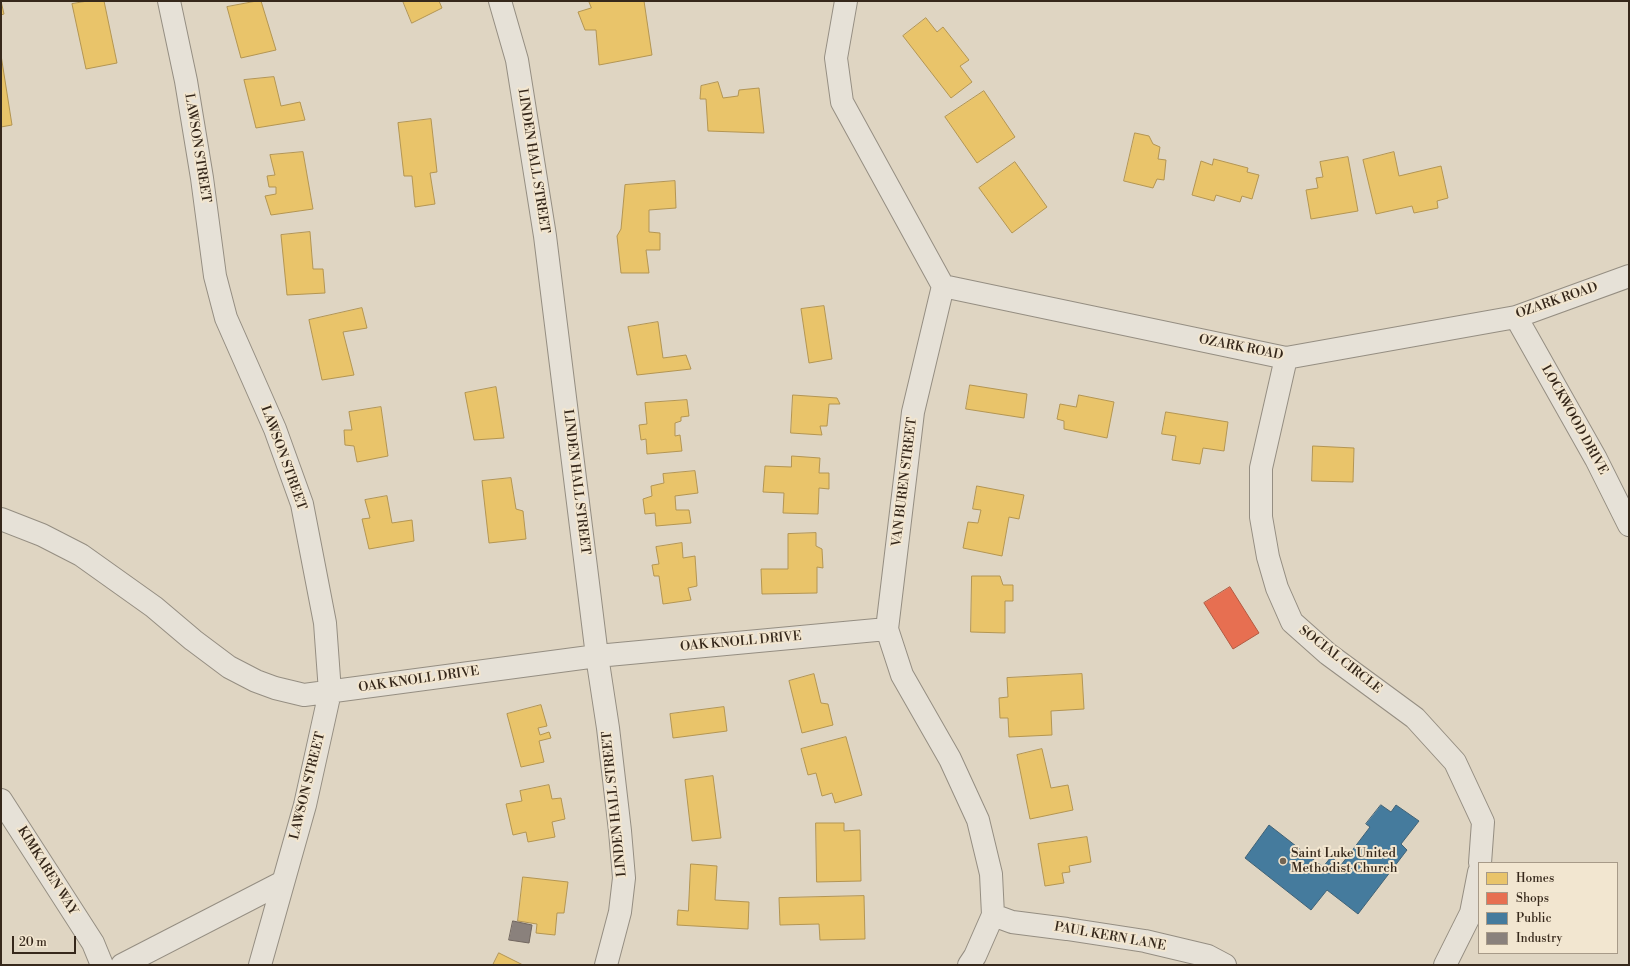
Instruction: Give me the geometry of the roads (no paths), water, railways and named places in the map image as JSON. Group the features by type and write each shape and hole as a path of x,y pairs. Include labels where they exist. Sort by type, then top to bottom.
{"street":[{"name":"LAWSON STREET","path":"169,1 186,81 200,164 215,276 226,318 275,429 302,504 325,623 330,692 305,805 260,965"},
{"name":"LINDEN HALL STREET","path":"500,1 517,60 545,236 620,831 624,878 620,912 606,965"},
{"path":"846,1 836,58 842,102 943,286"},
{"name":"OZARK ROAD","path":"943,286 1286,358 1516,317 1629,276"},
{"name":"VAN BUREN STREET","path":"943,286 913,412 887,629 902,675 950,759 978,820 991,874 993,915 969,965"},
{"name":"LOCKWOOD DRIVE","path":"1516,317 1596,459 1629,526"},
{"name":"SOCIAL CIRCLE","path":"1286,358 1261,468 1261,517 1268,557 1277,588 1292,622 1328,654 1415,718 1455,762 1483,822 1480,862"},
{"name":"OAK KNOLL DRIVE","path":"1,519 42,535 81,555 154,607 223,663 243,674 275,688 304,695 597,656 887,629"},
{"name":"KIMKAREN WAY","path":"1,800 93,943 102,965"},
{"path":"1445,965 1472,913 1478,878"},
{"path":"122,965 283,882"},
{"name":"PAUL KERN LANE","path":"993,915 1012,922 1145,941 1208,956 1225,965"}],"place":[{"name":"Saint Luke United Methodist Church","path":"1283,861"}]}
